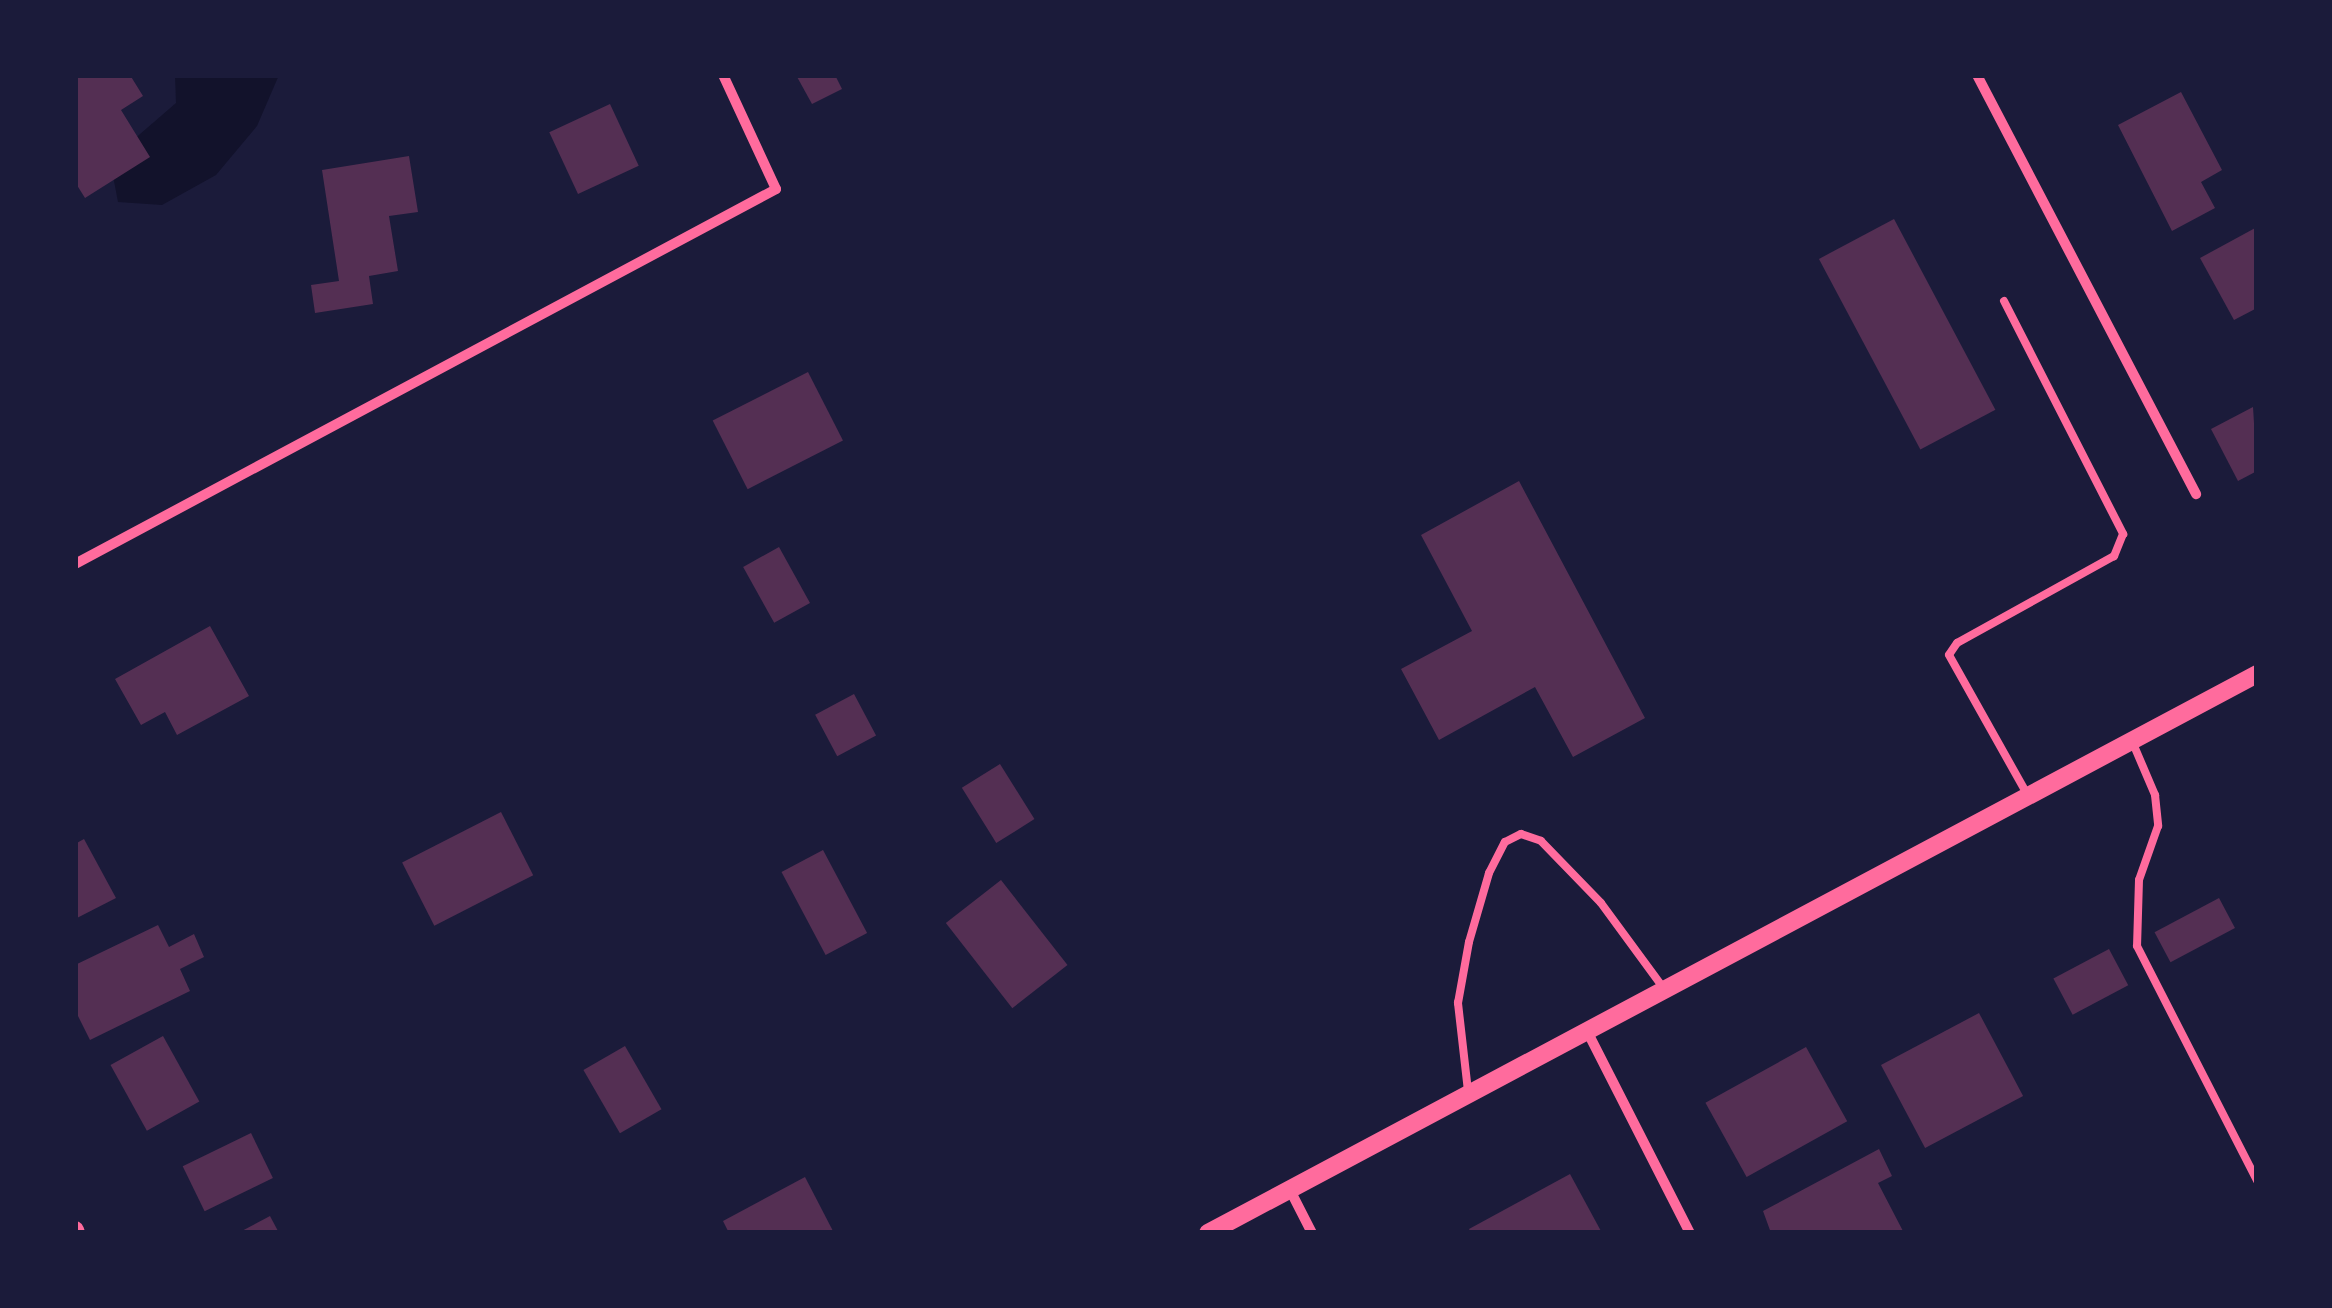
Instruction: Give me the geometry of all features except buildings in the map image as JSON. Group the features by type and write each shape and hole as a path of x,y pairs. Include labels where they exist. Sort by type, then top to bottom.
{"street":[{"path":"75,564 776,190 723,75"},
{"path":"1977,75 2196,494"},
{"path":"1208,1233 2257,674"},
{"path":"1587,1031 1690,1233"},
{"path":"1290,1190 1312,1233"}],"lane":[{"path":"2004,301 2123,534 2114,556 1957,643 1949,655 2028,796"},
{"path":"2132,741 2155,795 2158,826 2139,880 2138,946 2257,1181"},
{"path":"1469,1095 1458,1002 1489,873 1505,842 1521,834 1540,841 1601,903 1664,990"}],"shaded area":[{"path":"175,75 279,75 257,126 216,175 162,205 118,202 110,160 176,103"}]}
